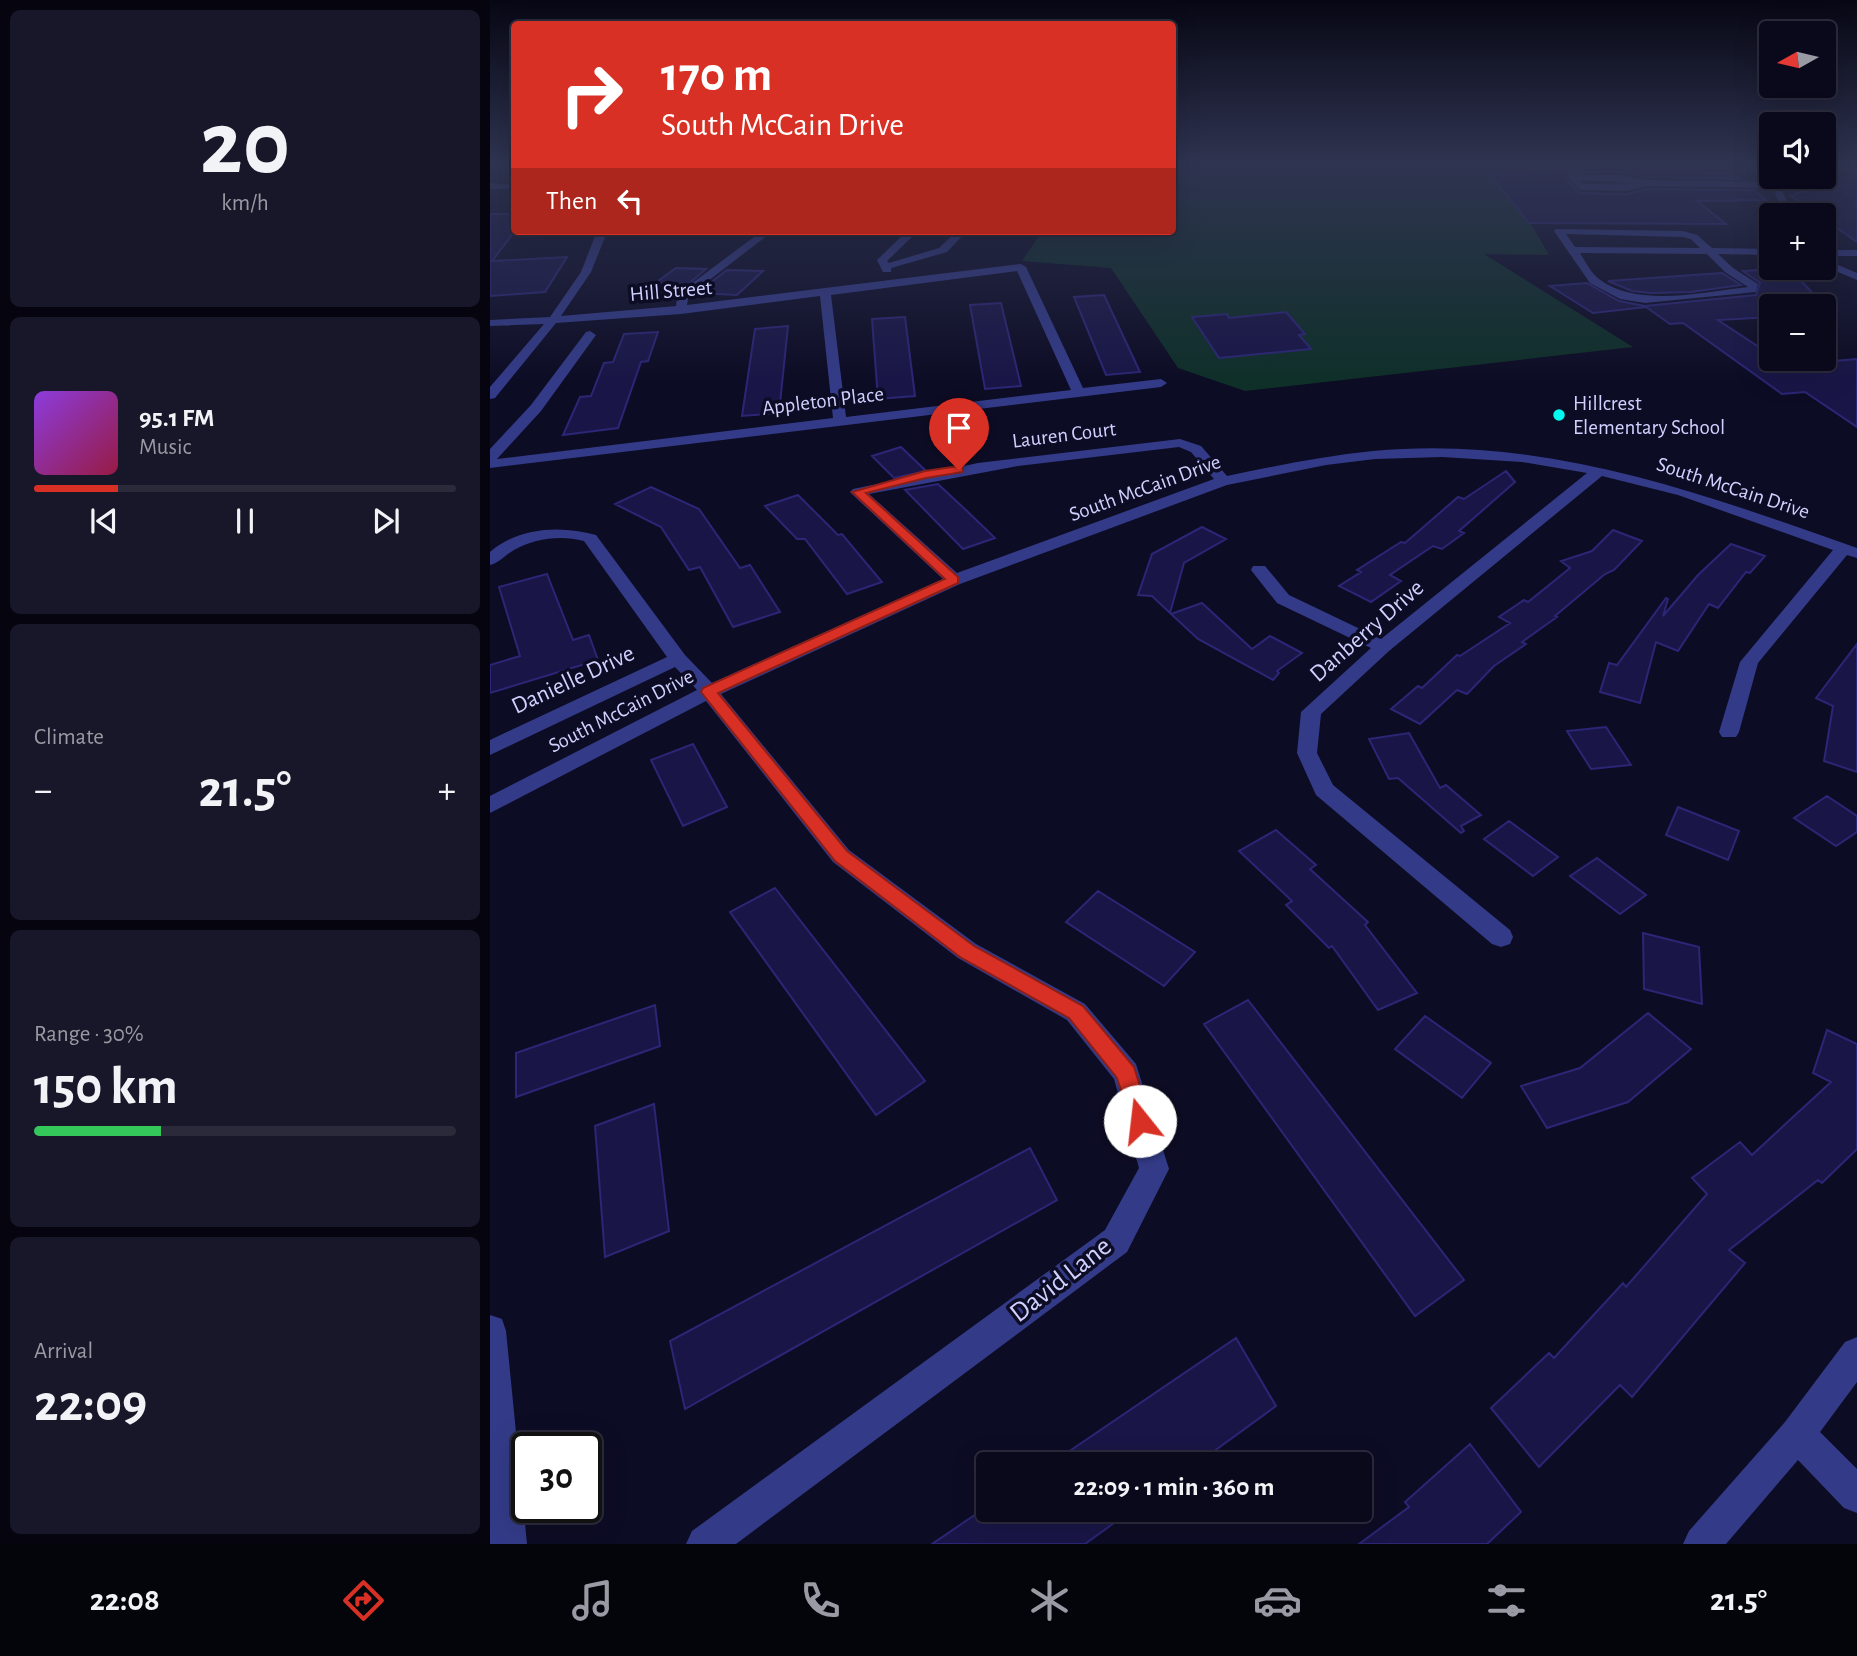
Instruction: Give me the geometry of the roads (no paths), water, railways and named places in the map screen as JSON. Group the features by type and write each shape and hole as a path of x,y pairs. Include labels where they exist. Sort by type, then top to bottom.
{"street":[{"path":"490,395 553,320 586,272 600,237"},
{"path":"681,311 683,298 691,289 760,237"},
{"path":"898,282 882,260 907,237"},
{"path":"885,267 943,250 956,237"},
{"path":"1563,237 1594,281 1624,298 1657,299 1752,290 1751,282 1729,270 1694,237"},
{"path":"1571,250 1759,252"},
{"path":"1836,253 1857,253"},
{"name":"Hill Street","path":"497,323 681,311 1021,267 1079,393"},
{"path":"1836,267 1857,277"},
{"path":"825,294 840,420"},
{"path":"490,338 497,323"},
{"path":"490,457 536,408 590,335"},
{"name":"Appleton Place","path":"490,464 1161,383"},
{"name":"Lauren Court","path":"954,580 858,492 925,475 1070,454 1180,443 1196,449 1223,481"},
{"name":"South McCain Drive","path":"490,805 709,692 954,580 1223,481 1326,461 1375,455 1429,453 1522,458 1599,471 1683,492 1850,551"},
{"name":"Danberry Drive","path":"1501,937 1324,790 1307,753 1311,712 1382,647 1599,471"},
{"name":"Danielle Drive","path":"490,560 498,552 530,538 572,531 590,538 678,659 709,692"},
{"path":"1729,732 1749,662 1850,551"},
{"path":"1259,570 1283,599 1382,647"},
{"name":"Danielle Drive","path":"490,748 678,659"},
{"name":"David Lane","path":"705,1544 1116,1241 1154,1169 1126,1073 1076,1012 967,951 841,856 709,692"},
{"path":"490,1331 494,1435 508,1544"},
{"path":"1702,1544 1797,1434 1857,1354"},
{"path":"1797,1434 1857,1494"}],"place":[{"name":"Hillcrest Elementary School","path":"1559,415"}]}
